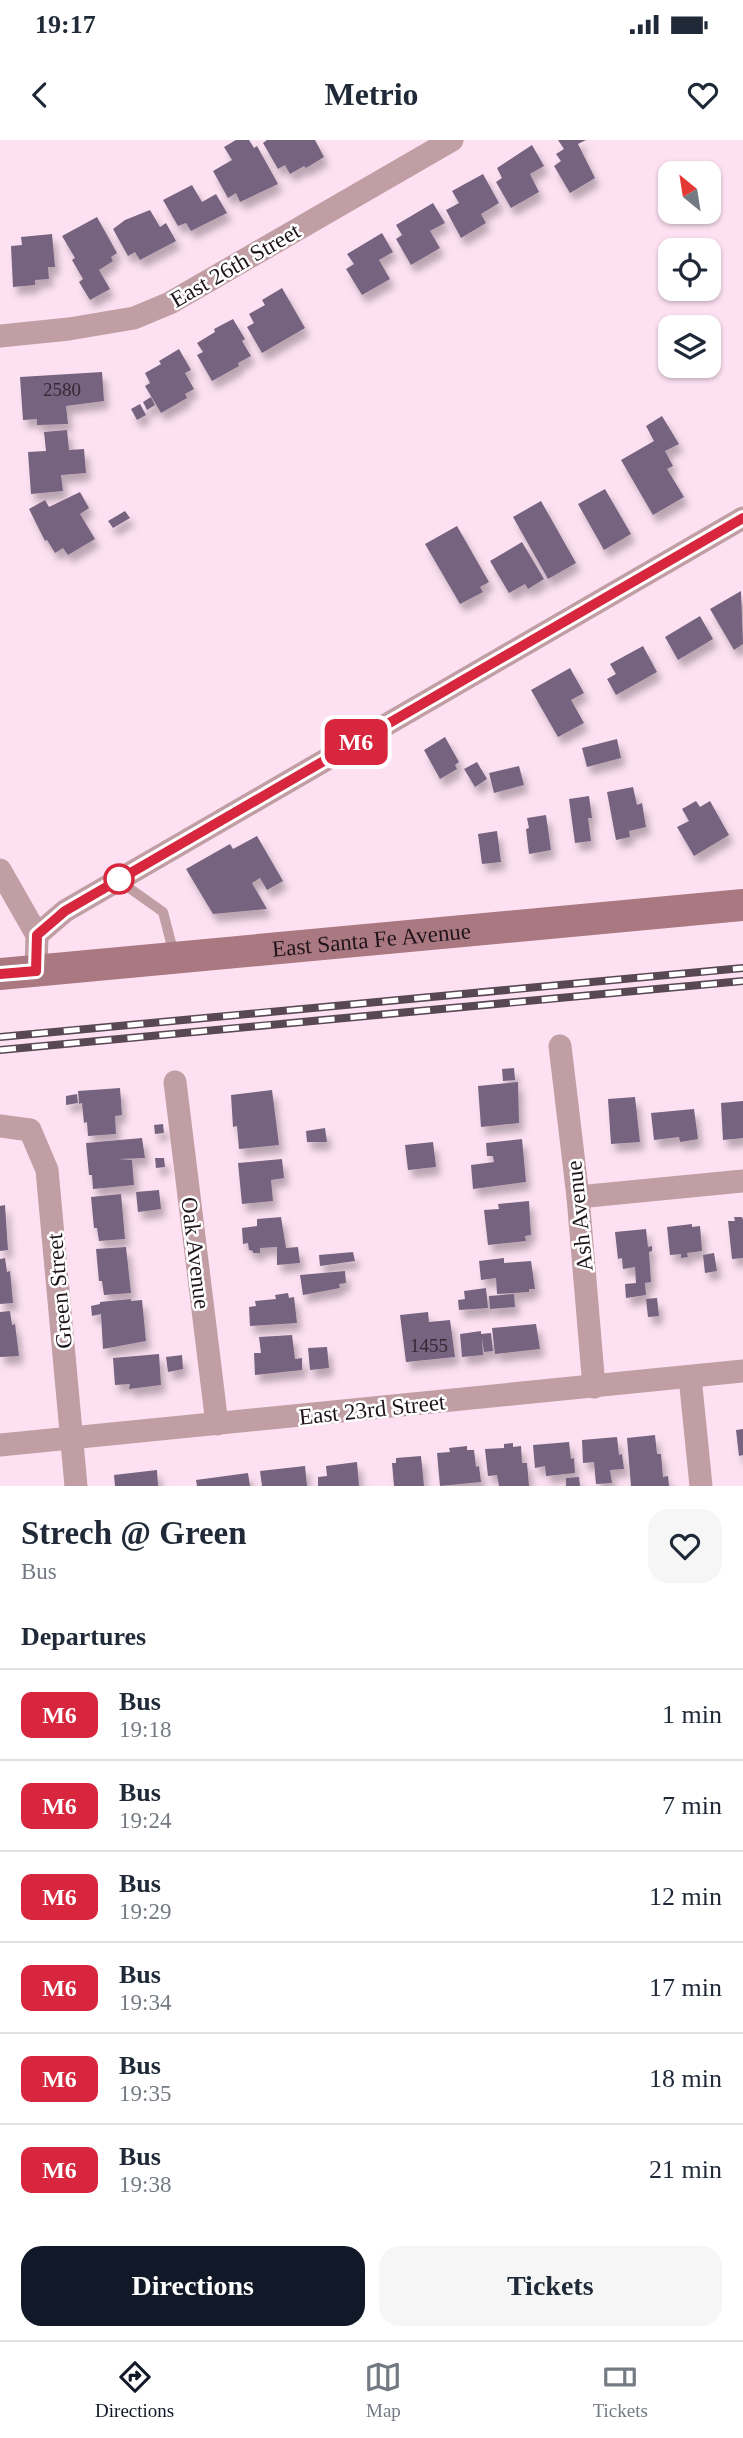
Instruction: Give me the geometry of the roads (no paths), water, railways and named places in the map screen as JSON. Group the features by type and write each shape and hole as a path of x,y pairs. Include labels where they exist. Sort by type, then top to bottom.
{"street":[{"name":"East 26th Street","path":"0,335 69,329 134,318 170,303 452,140"},
{"path":"37,935 65,911 743,518"},
{"path":"0,870 37,935 36,971"},
{"name":"East Santa Fe Avenue","path":"0,974 743,905"},
{"name":"Ash Avenue","path":"560,1046 578,1197 594,1387"},
{"name":"Oak Avenue","path":"175,1082 217,1424"},
{"name":"Green Street","path":"0,1126 30,1130 47,1170 76,1486"},
{"path":"578,1197 743,1181"},
{"name":"East 23rd Street","path":"0,1446 743,1371"},
{"path":"690,1377 701,1486"}],"lane":[{"path":"118,880 163,912 175,958"}],"railway":[{"path":"0,1037 743,968"},
{"path":"0,1050 743,981"}]}
